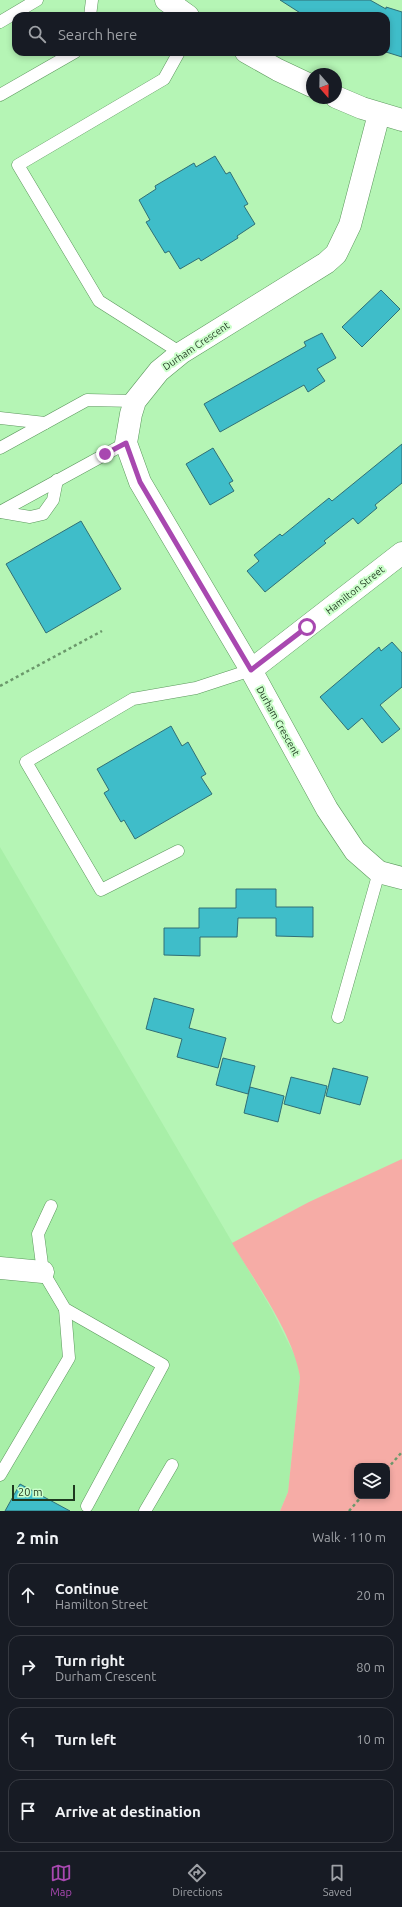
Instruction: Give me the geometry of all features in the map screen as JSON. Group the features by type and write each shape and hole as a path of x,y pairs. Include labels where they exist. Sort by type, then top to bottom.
{"street":[{"path":"166,0 182,12"},
{"path":"253,56 306,83"},
{"path":"342,99 379,114 402,120"},
{"name":"Durham Crescent","path":"379,114 350,225 336,254 326,263 181,353 159,371 135,401 130,414 126,443 140,482 251,670 327,809 356,851 378,872 402,878"},
{"name":"Hamilton Street","path":"251,670 402,553"},
{"path":"0,1268 43,1272"}],"lane":[{"path":"17,12 37,0"},
{"path":"90,12 92,0"},
{"path":"0,22 12,15"},
{"path":"0,95 68,56"},
{"path":"177,56 164,79 18,165 99,301 181,353"},
{"path":"0,448 87,400 135,401"},
{"path":"0,418 45,423"},
{"path":"0,512 126,443"},
{"path":"0,512 30,517 43,514 53,500 57,480"},
{"path":"178,851 101,890 26,762 133,699 196,688 251,670"},
{"path":"338,1018 378,872"},
{"path":"0,1475 69,1358 65,1309 43,1272 38,1234 51,1206"},
{"path":"65,1309 163,1366 87,1506"},
{"path":"145,1511 172,1465"}],"path":[{"path":"0,686 102,631"},
{"path":"390,1466 402,1452"},
{"path":"349,1511 359,1499"}],"shaded area":[{"path":"0,847 272,1310 297,1360 300,1377 288,1492 280,1511 0,1511"},
{"path":"402,1159 402,1511 280,1511 288,1492 300,1377 290,1343 272,1308 232,1243 309,1202"}],"building":[{"path":"280,0 370,0 386,9 386,7 402,12 402,57 390,53 390,12 299,12"},
{"path":"215,156 226,174 230,172 248,204 244,206 255,224 237,236 238,238 201,261 199,258 180,269 169,251 165,253 146,222 150,220 139,200 156,189 155,186 194,163 196,167"},
{"path":"381,290 400,309 362,347 342,327"},
{"path":"322,333 336,358 317,369 325,381 308,392 304,385 220,432 204,404 306,346 304,342"},
{"path":"402,444 402,483 375,505 377,508 358,524 353,518 324,541 326,543 265,592 247,571 259,561 254,555 280,534 282,536 329,498 332,501"},
{"path":"213,448 233,481 229,483 234,491 210,505 186,464"},
{"path":"81,521 121,589 46,633 6,564"},
{"path":"392,642 402,653 402,687 380,705 400,729 382,743 362,718 348,730 320,697 379,647 381,651"},
{"path":"171,726 182,746 188,742 206,774 201,777 212,794 135,839 124,820 121,822 104,793 109,790 97,769"},
{"path":"236,889 276,889 276,907 313,907 313,937 276,936 276,918 238,918 237,937 200,937 200,956 164,955 164,928 199,928 199,908 236,908"},
{"path":"154,998 194,1009 189,1028 226,1038 218,1068 177,1057 182,1039 146,1029"},
{"path":"223,1058 255,1066 248,1094 216,1085"},
{"path":"333,1068 368,1077 360,1105 326,1096"},
{"path":"291,1077 327,1086 320,1114 284,1104"},
{"path":"250,1087 284,1096 278,1122 244,1113"},
{"path":"20,1484 70,1511 5,1511"}],"route":[{"path":"105,454 126,443 140,482 251,670 307,627"}]}
